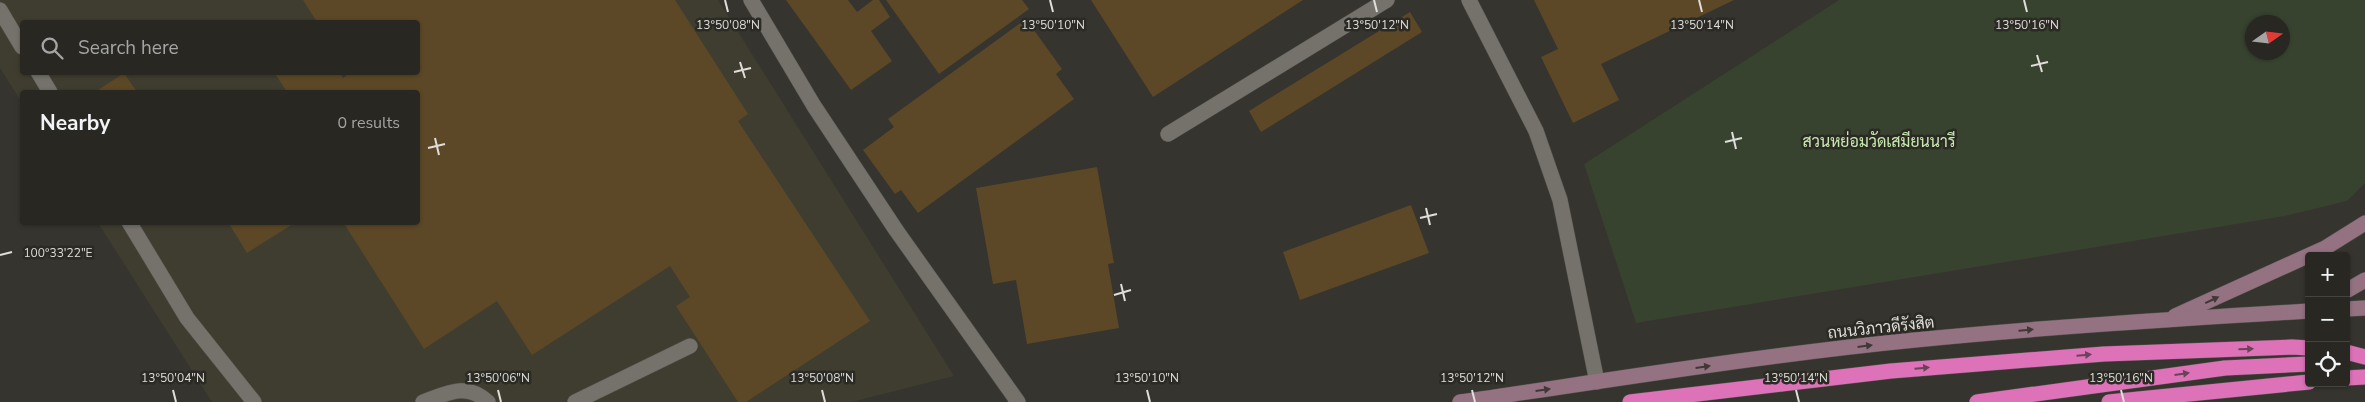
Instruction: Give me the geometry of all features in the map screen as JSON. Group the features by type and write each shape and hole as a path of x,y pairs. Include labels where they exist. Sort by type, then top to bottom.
{"highway":[{"path":"1630,402 1891,370 2094,354 2305,348"},
{"path":"2350,353 2365,356"},
{"path":"2350,362 2365,361"},
{"path":"1977,402 2226,368 2305,364"},
{"path":"2350,378 2365,376"},
{"path":"2109,402 2305,382"}],"main road":[{"path":"2167,320 2325,248 2365,223"},
{"path":"2350,289 2365,280"},
{"path":"2350,309 2365,308"},
{"name":"ถนนวิภาวดีรังสิต","path":"1460,402 1913,340 2305,311"}],"lane":[{"path":"751,0 814,106 896,230 1018,402"},
{"path":"1168,134 1387,0"},
{"path":"1470,0 1536,131 1560,200 1597,382"},
{"path":"0,10 20,44"},
{"path":"40,75 49,90"},
{"path":"130,225 186,318 254,402"},
{"path":"575,402 690,346"},
{"path":"424,402 455,390 469,390 488,402"}],"shaded area":[{"path":"0,0 718,0 954,376 852,402 212,402 99,225 420,225 420,90 20,90 20,100 0,68"}],"green space":[{"name":"สวนหย่อมวัดเสมียนนารี","path":"1839,0 2365,0 2365,183 2347,201 2285,216 1636,323 1584,164"}],"building":[{"path":"303,0 675,0 748,114 738,121 870,321 746,402 738,402 676,306 690,297 670,266 532,355 497,301 424,349 345,225 420,225 420,90 286,90 276,75 341,75 343,78 347,75 420,75 420,20 316,20"},
{"path":"786,0 848,0 857,12 873,0 879,0 890,17 871,31 892,61 851,90"},
{"path":"886,0 1022,0 1029,9 939,74"},
{"path":"1091,0 1303,0 1153,97"},
{"path":"1534,0 1734,0 1601,64 1619,100 1573,123 1541,57 1558,49"},
{"path":"1410,12 1422,32 1261,132 1249,111"},
{"path":"1026,19 1062,69 1056,74 1074,99 918,213 901,190 895,194 863,150 894,127 888,119"},
{"path":"121,75 125,75 136,90 98,90"},
{"path":"1097,167 1114,263 1108,264 1119,328 1027,344 1016,280 993,284 976,188"},
{"path":"1411,205 1429,253 1300,300 1283,252"},
{"path":"230,225 291,225 247,253"}]}
